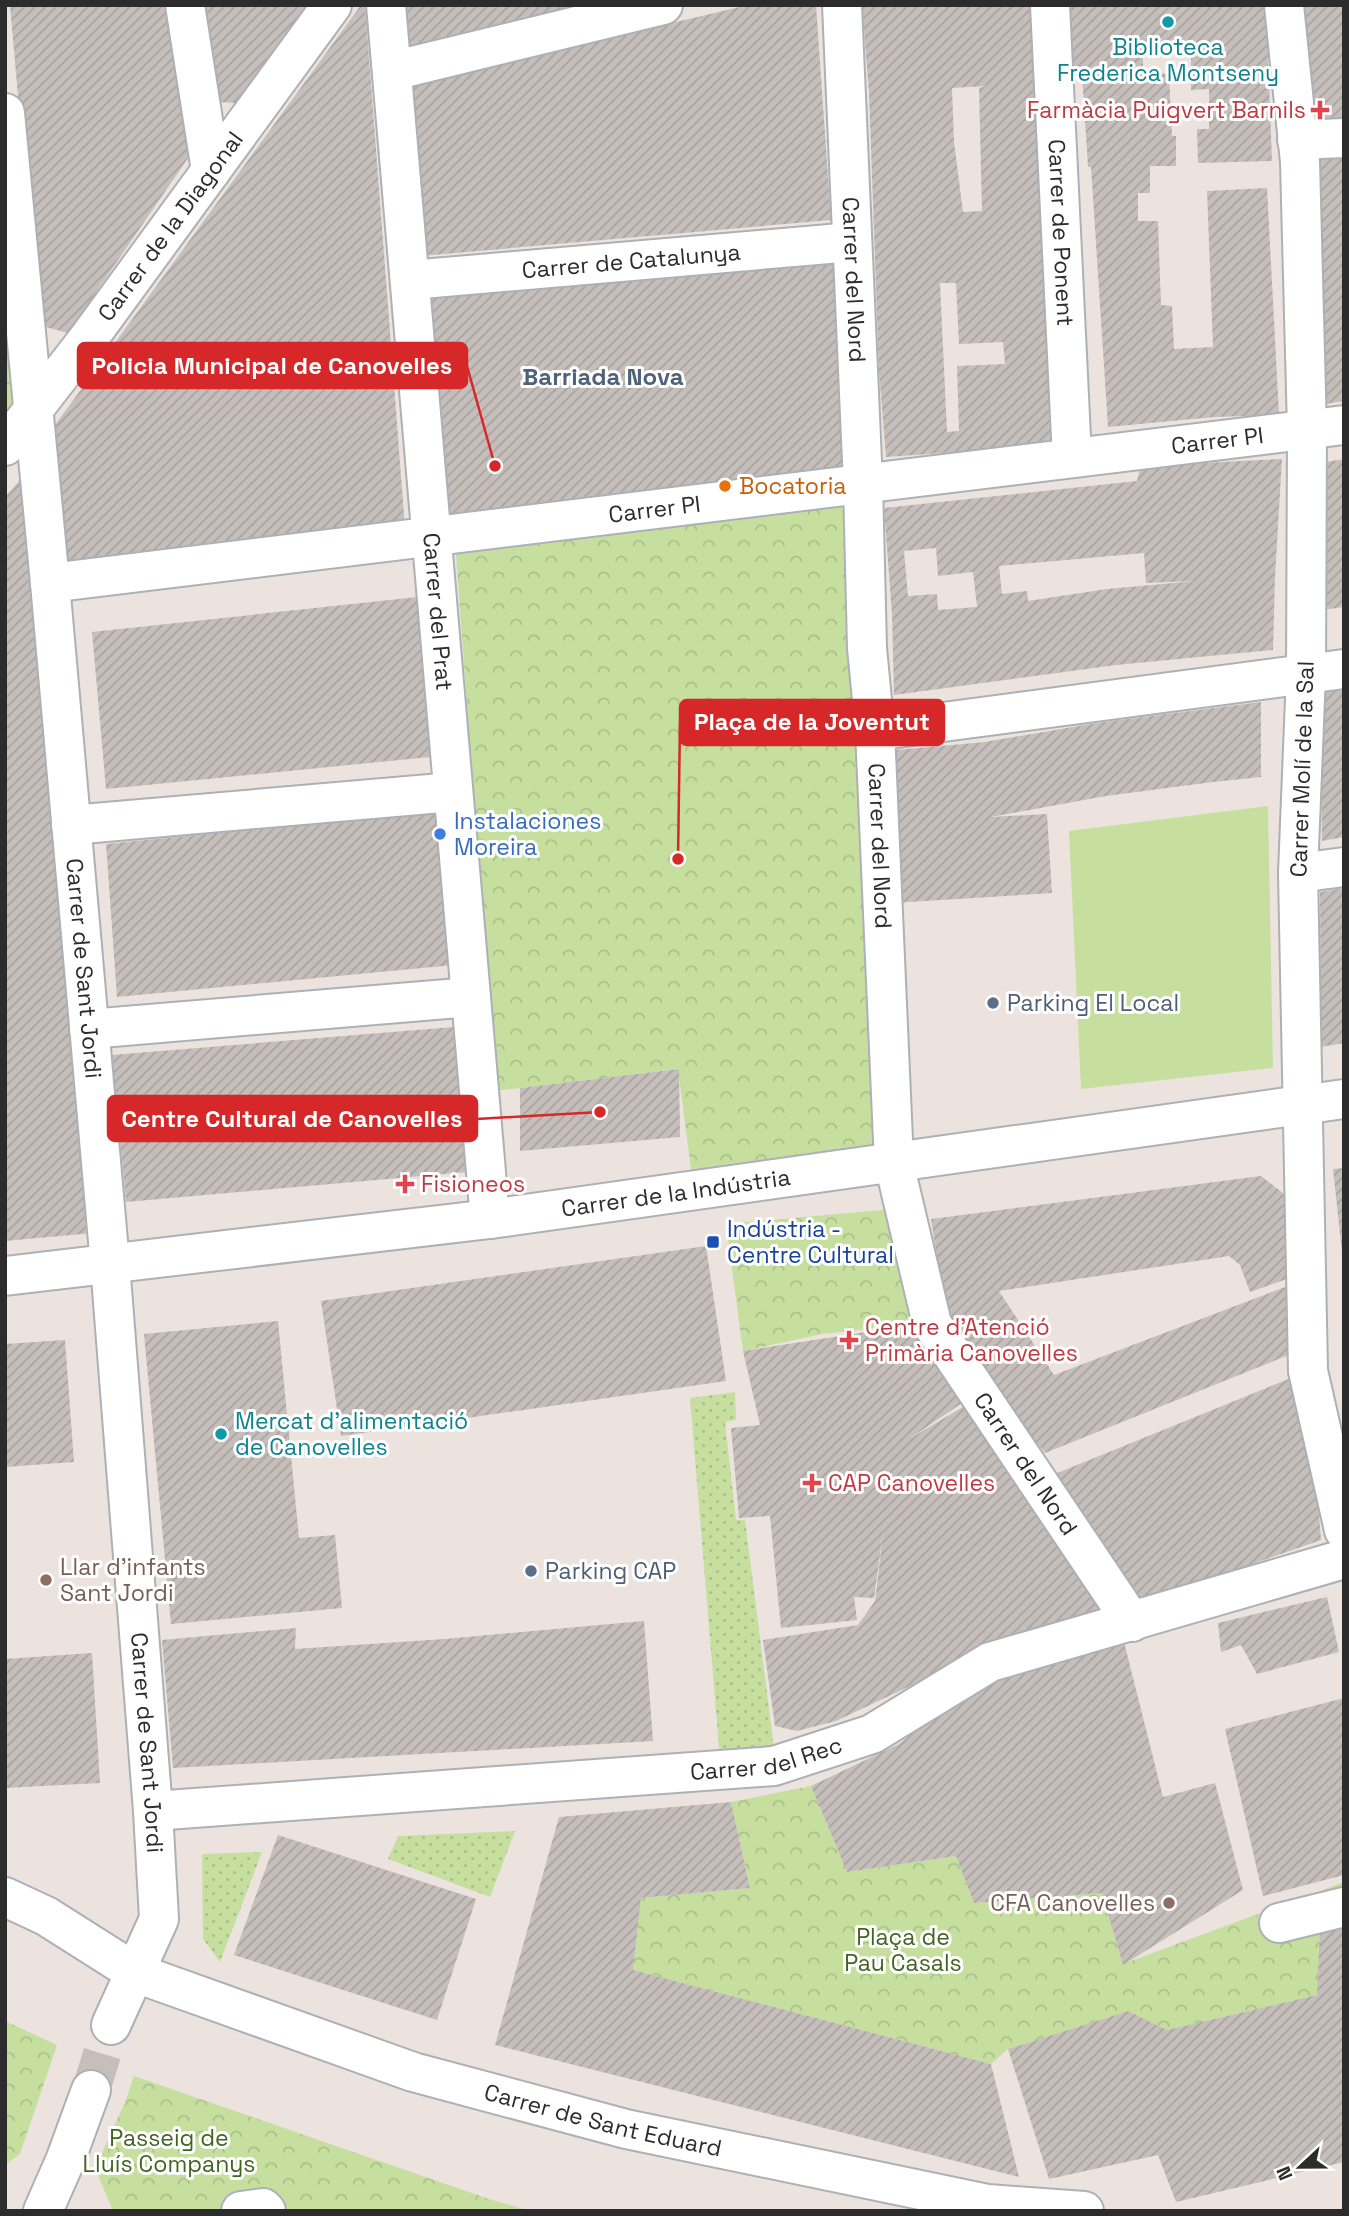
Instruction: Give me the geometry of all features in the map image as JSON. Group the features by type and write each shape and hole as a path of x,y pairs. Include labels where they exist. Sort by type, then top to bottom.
{"street":[{"path":"185,5 211,171"},
{"name":"Carrer de la Diagonal","path":"5,446 88,338 332,5"},
{"name":"Carrer del Prat","path":"386,5 490,1220"},
{"path":"392,71 663,5"},
{"name":"Carrer del Nord","path":"842,5 863,484 867,648 874,731 894,1163 932,1324 1132,1622"},
{"name":"Carrer de Ponent","path":"1050,5 1072,458"},
{"name":"Carrer Molí de la Sal","path":"1284,5 1325,428 1306,674 1298,873 1308,1371 1344,1530"},
{"name":"Carrer de Sant Jordi","path":"5,113 50,583 110,1264 159,1919 111,2025"},
{"path":"1297,141 1344,138"},
{"name":"Carrer de Catalunya","path":"410,280 852,242"},
{"name":"Carrer PI","path":"50,583 1325,428"},
{"path":"874,731 1344,669"},
{"path":"71,825 453,792"},
{"path":"1298,873 1344,867"},
{"path":"89,1029 471,997"},
{"name":"Carrer de la Indústria","path":"5,1276 490,1220 1344,1099"},
{"name":"Carrer del Rec","path":"153,1811 774,1766 872,1734 990,1662 1344,1559"},
{"name":"Carrer de Sant Eduard","path":"5,1896 46,1916 136,1973 413,2072 626,2129 988,2204 1084,2211"},
{"path":"1279,1923 1344,1907"},
{"path":"43,2211 91,2090"},
{"path":"241,2211 263,2208 266,2211"}],"green space":[{"path":"5,266 17,410 5,424"},
{"path":"863,495 894,1163 694,1192 678,1069 495,1091 455,541"},
{"path":"1268,806 1273,1068 1081,1089 1069,831"},
{"path":"893,1209 925,1323 822,1334 743,1351 726,1224"},
{"path":"735,1392 736,1420 725,1422 736,1520 745,1520 775,1756 720,1759 690,1398"},
{"name":"Plaça de Pau Casals","path":"811,1786 847,1872 956,1856 975,1903 1102,1893 1123,1964 1344,1882 1344,1926 1317,1995 1167,2030 1128,2011 1008,2049 991,2064 633,1970 641,1898 750,1888 731,1802"},
{"path":"515,1831 490,1897 388,1859 398,1836"},
{"path":"262,1852 220,1962 203,1939 202,1854"},
{"name":"Passeig de Lluís Companys","path":"5,2021 57,2045 20,2154 5,2165"},
{"name":"Passeig de Lluís Companys","path":"134,2076 530,2211 113,2211 95,2168"}],"building":[{"path":"10,5 175,5 197,145 68,333 38,325"},
{"path":"199,5 308,5 236,103 217,102"},
{"path":"361,5 365,5 405,528 52,568 42,443"},
{"path":"396,5 580,5 581,6 400,50"},
{"path":"748,5 816,5 831,220 421,256 410,85"},
{"path":"862,5 1039,5 1059,445 886,457 879,371 869,92","holes":["986,86 979,88 982,211 963,212 954,142 952,88","940,283 956,283 959,344 1003,342 1005,364 957,366 959,431 947,432"]},
{"path":"1069,5 1266,5 1272,161 1198,163 1197,129 1209,129 1209,89 1191,90 1191,41 1143,43 1143,72 1169,74 1172,136 1176,136 1176,166 1150,166 1150,193 1138,193 1138,221 1158,221 1161,305 1172,306 1174,349 1213,347 1207,191 1267,188 1279,415 1214,417 1108,427 1091,167 1088,167 1082,74 1091,73 1074,73"},
{"path":"1297,5 1344,5 1344,118 1306,119"},
{"path":"1344,156 1344,401 1319,405 1317,157"},
{"path":"838,263 846,468 446,518 426,298"},
{"path":"1282,459 1273,650 1116,665 894,695 892,614 884,508 1137,481 1141,466","holes":["936,548 938,576 973,572 977,607 938,610 937,594 908,596 904,551","1144,553 1146,583 1196,581 1107,589 1028,601 1027,591 1002,594 999,566"]},
{"path":"1344,459 1344,607 1306,612 1307,465"},
{"path":"21,479 93,1233 5,1241 5,497"},
{"path":"427,596 440,756 106,789 92,632"},
{"path":"1344,689 1344,837 1322,841 1320,693"},
{"path":"1261,702 1261,777 1106,796 991,817 1047,814 1052,893 893,903 885,751 985,742 1096,723"},
{"path":"446,810 464,964 117,997 106,844"},
{"path":"1344,888 1344,1043 1321,1047 1320,892"},
{"path":"466,1026 479,1171 126,1202 112,1055"},
{"path":"679,1069 680,1137 520,1151 520,1088"},
{"path":"1344,1168 1344,1252 1342,1252 1333,1169"},
{"path":"1261,1176 1288,1197 1295,1276 1250,1292 1240,1265 1229,1256 999,1291 1054,1375 1285,1287 1301,1350 1045,1453 999,1396 946,1316 931,1219"},
{"path":"706,1246 726,1381 341,1436 321,1301"},
{"name":"Mercat d'alimentació de Canovelles","path":"278,1321 299,1538 335,1535 342,1608 171,1624 144,1334"},
{"path":"925,1323 968,1399 909,1439 973,1401 1109,1609 1014,1637 836,1721 797,1731 775,1726 763,1640 858,1625 875,1601 884,1525 874,1598 854,1597 857,1620 781,1628 770,1516 739,1518 731,1428 760,1425 743,1351"},
{"path":"65,1340 74,1462 5,1467 5,1344"},
{"path":"1308,1371 1321,1540 1136,1604 1050,1476"},
{"path":"1327,1597 1339,1652 1257,1674 1241,1645 1221,1652 1218,1623"},
{"path":"644,1621 653,1741 173,1768 162,1640 296,1628 295,1649"},
{"path":"1122,1634 1163,1797 1215,1783 1243,1890 1123,1965 1102,1893 974,1903 956,1856 847,1872 811,1786 899,1744 975,1683"},
{"path":"92,1653 100,1783 5,1788 5,1659"},
{"path":"1344,1698 1344,1875 1263,1896 1225,1729"},
{"path":"731,1802 750,1888 641,1898 633,1970 991,2064 1019,2177 495,2045 559,1817"},
{"path":"278,1835 476,1899 437,2020 234,1955"},
{"path":"1344,1926 1344,2162 1176,2202 1158,2155 1049,2179 1008,2049 1128,2011 1167,2030 1317,1995 1320,1931"}],"tunnel":[{"path":"91,2090 111,2025"}],"place":[{"name":"Biblioteca Frederica Montseny","path":"1168,22"},
{"name":"Farmàcia Puigvert Barnils","path":"1320,110"},
{"name":"Policia Municipal de Canovelles","path":"495,466"},
{"name":"Bocatoria","path":"725,486"},
{"name":"Instalaciones Moreira","path":"440,834"},
{"name":"Plaça de la Joventut","path":"678,859"},
{"name":"Parking El Local","path":"993,1003"},
{"name":"Centre Cultural de Canovelles","path":"600,1112"},
{"name":"Fisioneos","path":"405,1184"},
{"name":"Indústria - Centre Cultural","path":"713,1242"},
{"name":"Centre d'Atenció Primària Canovelles","path":"849,1340"},
{"name":"Mercat d'alimentació de Canovelles","path":"221,1434"},
{"name":"CAP Canovelles","path":"812,1483"},
{"name":"Parking CAP","path":"531,1571"},
{"name":"Llar d'infants Sant Jordi","path":"46,1580"},
{"name":"CFA Canovelles","path":"1169,1903"}],"district":[{"name":"Barriada Nova","path":"603,376"}]}
